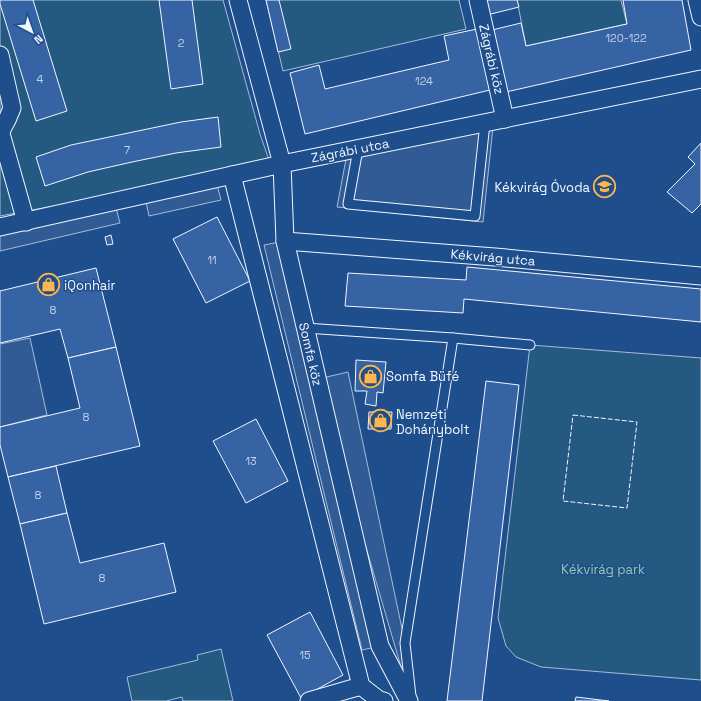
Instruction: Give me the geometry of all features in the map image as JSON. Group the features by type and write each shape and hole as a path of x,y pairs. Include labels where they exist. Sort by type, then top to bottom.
{"street":[{"name":"Somfa köz","path":"238,0 282,164 285,240 380,646 410,701"},
{"name":"Zágrábi köz","path":"478,0 505,119"},
{"path":"697,0 701,17"},
{"path":"0,55 12,108 1,131 26,222"},
{"name":"Zágrábi utca","path":"0,227 282,164 701,79"},
{"path":"232,175 361,686 379,700 384,701"},
{"name":"Kékvirág utca","path":"285,240 701,276"},
{"path":"309,701 361,686"}],"lane":[{"path":"358,149 348,204 475,216 485,123"},
{"path":"305,328 454,338 530,345"},
{"path":"410,701 405,642 454,338"}],"green space":[{"path":"0,0 223,0 260,134 269,160 70,203 0,216"},
{"path":"266,0 459,0 466,29 283,71"},
{"path":"517,0 621,0 627,24 526,46"},
{"name":"Kékvirág park","path":"530,345 701,358 701,680 541,667 516,657 506,646 498,618"},
{"path":"221,649 233,701 183,701 182,697 166,701 132,701 127,677 198,660 197,655"}],"shaded area":[{"path":"493,127 483,222 337,207 346,159"},
{"path":"216,181 221,200 149,216 145,197"},
{"path":"115,204 120,223 0,251 0,231"},
{"path":"285,241 318,379 348,372 405,643 411,701 322,397 380,646 362,650 264,245"},
{"path":"30,338 47,415 0,427 0,344"}],"building":[{"path":"0,0 33,0 67,111 36,121"},
{"path":"159,0 192,0 203,84 171,89"},
{"path":"266,0 279,0 291,49 278,52"},
{"path":"484,0 517,0 519,7 487,15"},
{"path":"623,0 682,0 691,50 506,92 492,30 521,23 526,46 627,24"},
{"path":"477,29 490,90 305,134 290,73 319,65 325,89 449,60 444,36"},
{"path":"218,117 221,147 176,153 132,162 88,172 45,186 36,157 71,145 181,122"},
{"path":"701,143 701,204 692,213 667,192 695,164 688,157"},
{"path":"217,217 250,281 206,303 173,239"},
{"path":"111,235 113,244 107,245 105,237"},
{"path":"467,267 701,289 701,322 464,299 463,313 345,306 348,273 466,280"},
{"path":"96,268 116,347 68,358 60,329 0,343 0,291"},
{"path":"116,347 140,446 8,477 0,445 0,427 80,408 68,358"},
{"name":"Somfa Büfé","path":"356,360 386,362 383,393 377,392 376,406 365,404 367,391 355,391"},
{"path":"486,381 519,385 482,701 447,701"},
{"name":"Nemzeti Dohánybolt","path":"369,412 392,412 391,429 368,429"},
{"path":"256,419 288,481 246,503 213,441"},
{"path":"56,466 67,513 20,524 8,477"},
{"path":"67,513 80,563 164,543 176,592 44,624 20,524"},
{"path":"310,612 343,675 301,698 267,635"},
{"path":"576,697 609,701 575,701"}],"fence":[{"path":"573,415 637,422 627,508 563,501 573,415"}],"place":[{"name":"Kékvirág Óvoda","path":"605,187"},
{"name":"iQonhair","path":"48,285"},
{"name":"Somfa Büfé","path":"370,376"},
{"name":"Nemzeti Dohánybolt","path":"380,421"}]}
